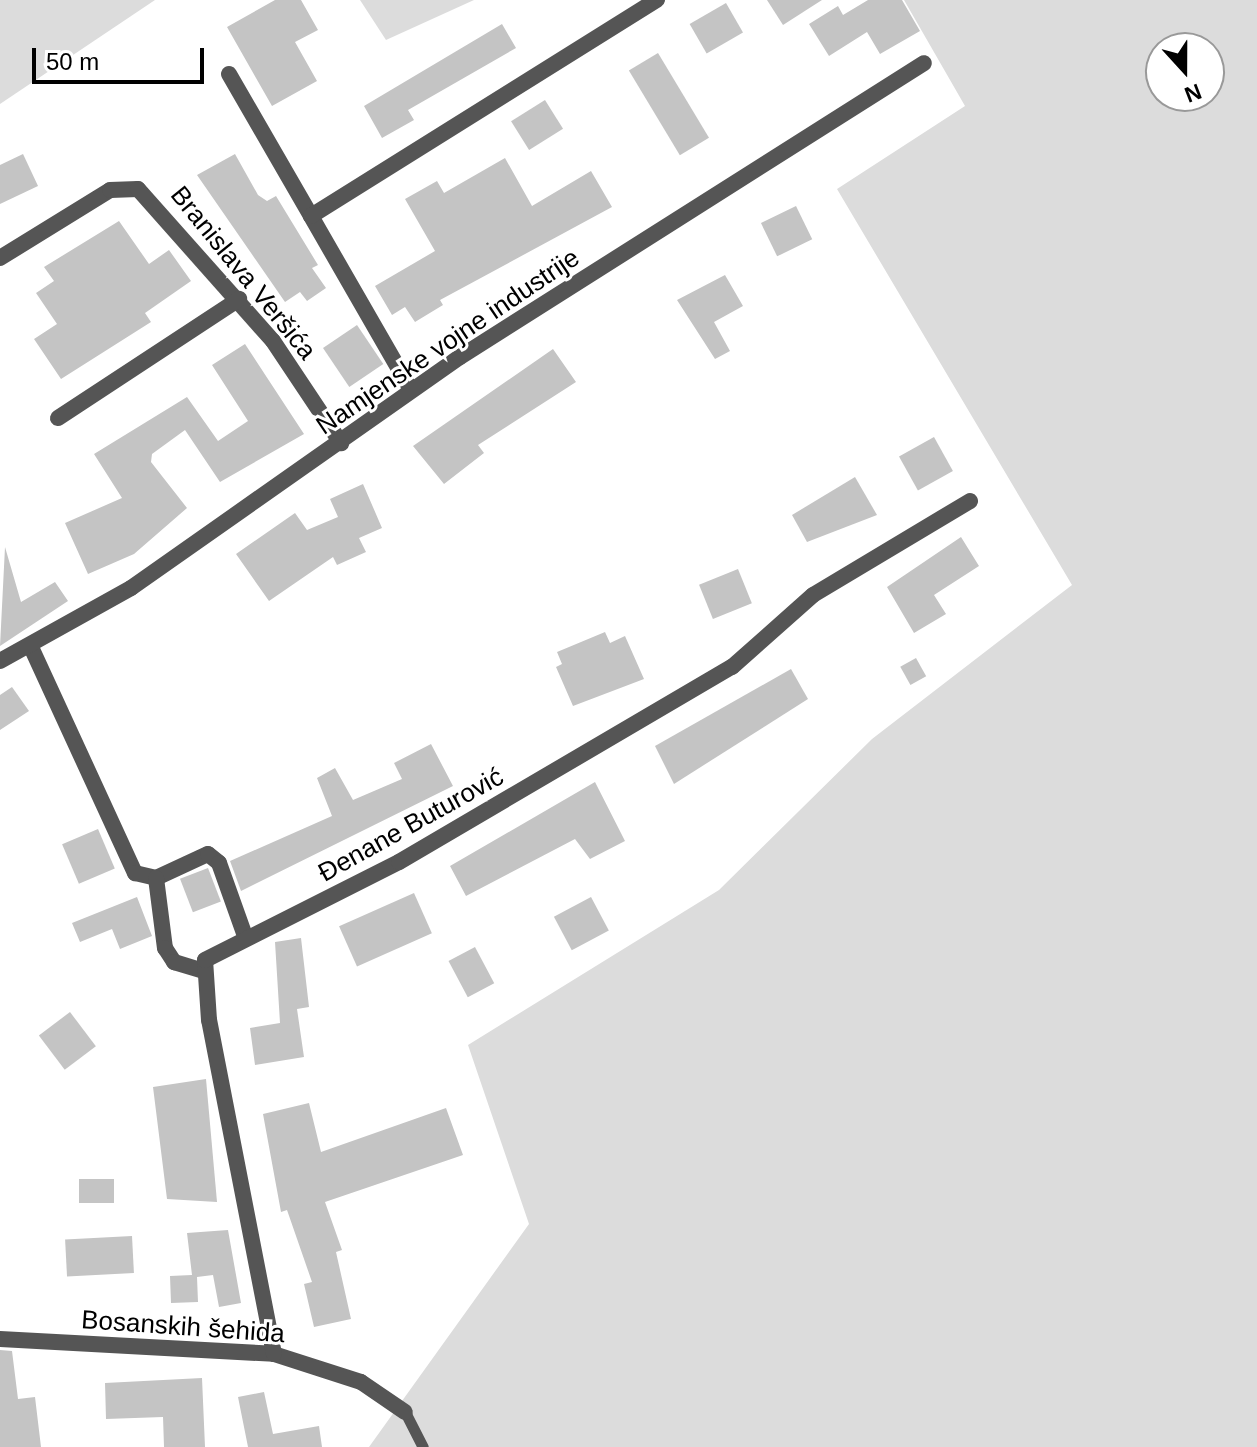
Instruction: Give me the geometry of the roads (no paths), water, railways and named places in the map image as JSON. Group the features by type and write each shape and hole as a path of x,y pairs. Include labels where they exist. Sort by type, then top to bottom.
{"street":[{"path":"311,216 657,0"},
{"name":"Namjenske vojne industrije","path":"0,661 31,647 131,588 341,443 411,390 924,63"},
{"path":"229,74 411,390"},
{"name":"Branislava Veršića","path":"0,258 110,190 138,189 239,299 341,443"},
{"path":"58,418 239,299"},
{"name":"Đenane Buturović","path":"201,970 215,951 399,862 732,667 813,595 970,501"},
{"path":"31,647 135,873 156,878 208,854 219,863 245,936"},
{"path":"156,878 165,948 174,962 201,970 274,1354"},
{"name":"Bosanskih šehida","path":"0,1339 274,1354 361,1382 405,1412"}],"lane":[{"name":"Bosanskih šehida","path":"405,1412 423,1447"}]}
